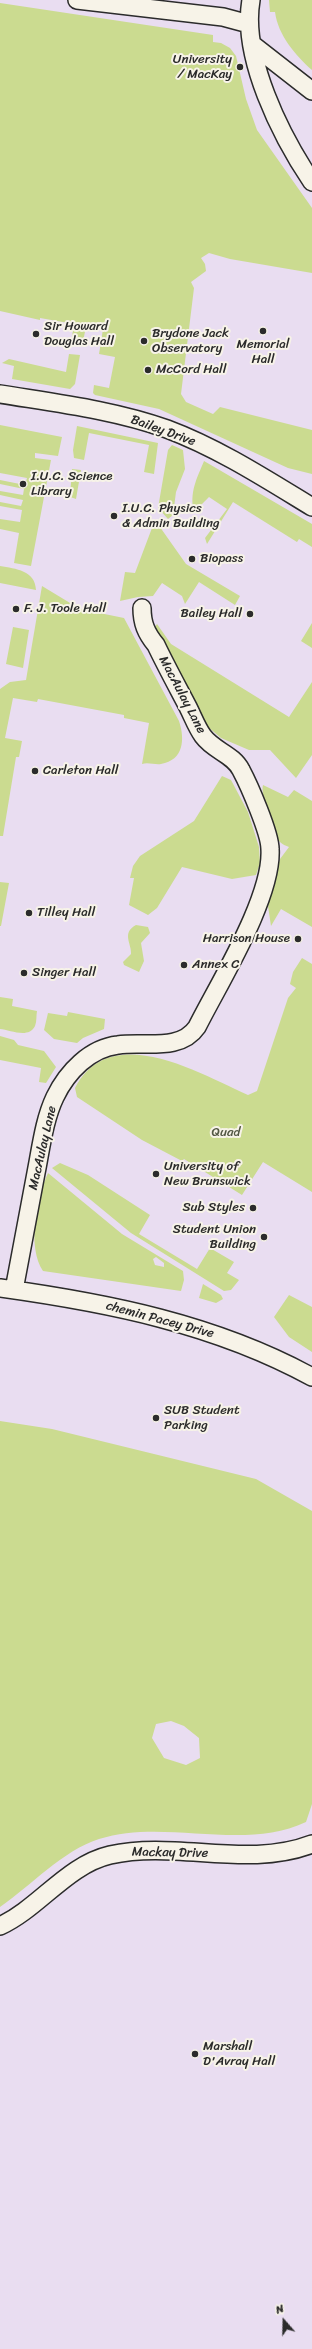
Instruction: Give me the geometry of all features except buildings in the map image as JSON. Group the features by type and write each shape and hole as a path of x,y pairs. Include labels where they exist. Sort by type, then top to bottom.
{"street":[{"path":"78,0 132,8 223,17 249,24"},
{"path":"132,8 174,0"},
{"path":"251,0 249,24 259,70 278,124 291,149 312,182"},
{"path":"253,45 312,91"},
{"name":"Bailey Drive","path":"0,394 128,417 167,429 232,460 312,507"},
{"name":"MacAulay Lane","path":"7,1289 43,1137 55,1097 80,1063 95,1052 115,1045 168,1043 182,1041 189,1037 196,1027 237,950 266,884 270,869 270,848 267,836 241,769 233,759 215,749 199,730 156,645 148,636 144,626 142,608"},
{"name":"chemin Pacey Drive","path":"7,1289 106,1304 173,1321 230,1340 312,1377"},
{"name":"Mackay Drive","path":"0,1926 34,1904 81,1868 107,1856 150,1851 253,1855 280,1853 312,1844"}],"shaded area":[{"name":"University of New Brunswick","path":"0,0 312,0 312,2349 0,2349"}],"green space":[{"path":"269,0 312,0 312,70 299,58 288,44 280,29 275,12 270,12"},
{"path":"0,3 213,35 213,42 221,43 230,48 236,56 246,99 257,130 312,208 312,273 230,259 209,253 201,258 205,264 206,271 191,282 194,288 181,394 186,402 213,414 220,407 312,430 312,474 288,468 159,409 95,395 93,393 94,385 109,388 115,357 99,354 103,329 86,327 82,346 71,343 74,324 40,318 40,320 0,311"},
{"path":"69,354 80,355 75,384 70,389 12,379 14,366 2,363 9,359 66,372"},
{"path":"0,425 62,437 58,456 35,453 35,458 51,460 31,566 14,563 19,533 0,529 0,519 20,522 22,510 0,506 0,502 21,506 23,500 0,495 0,491 23,495 24,489 0,484 0,480 25,485 27,478 0,473"},
{"path":"77,426 158,443 154,474 144,472 149,445 89,433 84,460 74,458 73,450"},
{"path":"172,445 183,450 185,469 176,492 173,515 168,519 158,508 168,450"},
{"path":"204,461 312,524 312,547 299,539 297,542 233,502 207,544 205,538 227,509 209,497 194,512 192,498 193,492"},
{"path":"72,469 81,470 76,499 70,497"},
{"path":"155,520 186,564 240,596 235,605 199,582 185,604 182,596 162,583 153,596 138,597 120,601 125,572 135,573"},
{"path":"0,566 28,574 35,583 36,590 0,583"},
{"path":"42,586 80,609 124,618 179,721 182,735 181,748 169,762 161,764 142,764 149,723 124,718 124,715 38,699 37,702 13,698 5,738 22,741 19,757 16,757 3,836 0,836 0,689 10,682 26,680"},
{"path":"312,623 312,648 301,641"},
{"path":"157,624 171,644 289,717 312,682 312,755 296,778 270,750 249,750 221,738 202,722 154,628"},
{"path":"13,627 29,630 23,668 6,664"},
{"path":"222,776 231,780 248,812 259,847 260,863 256,875 232,879 182,867 157,908 148,915 129,905 134,878 130,878 133,866 140,856 194,821"},
{"path":"263,785 288,797 294,790 312,801 312,927 281,909 271,926 268,906 280,859 289,847 280,842 274,831 263,797"},
{"path":"0,882 9,883 1,926 0,926"},
{"path":"136,925 148,927 150,933 141,943 144,961 139,972 124,965 123,962 131,954 128,935 132,928"},
{"name":"Quad","path":"302,958 312,964 312,1192 263,1162 242,1195 184,1159 182,1161 142,1140 77,1097 75,1088 90,1068 110,1057 132,1055 156,1058 181,1065 248,1095 257,1091 288,998 296,988 290,984 293,972"},
{"path":"0,997 13,999 12,1006 37,1011 36,1024 32,1030 19,1033 0,1029"},
{"path":"68,1012 105,1019 104,1029 83,1038 77,1043 54,1039 44,1030 48,1013 67,1016"},
{"path":"0,1036 14,1040 18,1045 44,1051 56,1067 46,1083 39,1082 41,1068 0,1060"},
{"path":"60,1163 88,1175 150,1215 139,1234 197,1269 210,1248 234,1262 227,1273 239,1280 231,1290 224,1291 131,1233 52,1168"},
{"path":"48,1173 122,1234 183,1271 184,1280 181,1291 43,1271 38,1261 34,1236 37,1209","holes":["156,1257 164,1263 164,1267 155,1265 153,1259"]},
{"path":"203,1284 221,1295 223,1299 216,1303 199,1298"},
{"path":"289,1295 312,1307 312,1352 289,1337 274,1317"},
{"path":"0,1421 52,1429 256,1479 312,1511 312,1804 306,1822 281,1830 256,1834 230,1835 150,1832 124,1833 99,1839 85,1844 60,1860 0,1907","holes":["171,1721 184,1726 199,1738 200,1758 186,1765 164,1758 152,1738 156,1724"]}],"place":[{"name":"University / MacKay","path":"240,67"},
{"name":"Memorial Hall","path":"263,331"},
{"name":"Sir Howard Douglas Hall","path":"36,334"},
{"name":"Brydone Jack Observatory","path":"144,341"},
{"name":"McCord Hall","path":"148,370"},
{"name":"I.U.C. Science Library","path":"23,484"},
{"name":"I.U.C. Physics & Admin Building","path":"114,516"},
{"name":"Biopass","path":"192,559"},
{"name":"F. J. Toole Hall","path":"16,609"},
{"name":"Bailey Hall","path":"250,614"},
{"name":"Carleton Hall","path":"35,771"},
{"name":"Tilley Hall","path":"29,913"},
{"name":"Harrison House","path":"298,939"},
{"name":"Annex C","path":"184,965"},
{"name":"Singer Hall","path":"24,973"},
{"name":"University of New Brunswick","path":"156,1174"},
{"name":"Sub Styles","path":"253,1208"},
{"name":"Student Union Building","path":"264,1237"},
{"name":"SUB Student Parking","path":"156,1418"},
{"name":"Marshall D'Avray Hall","path":"195,2054"}]}
